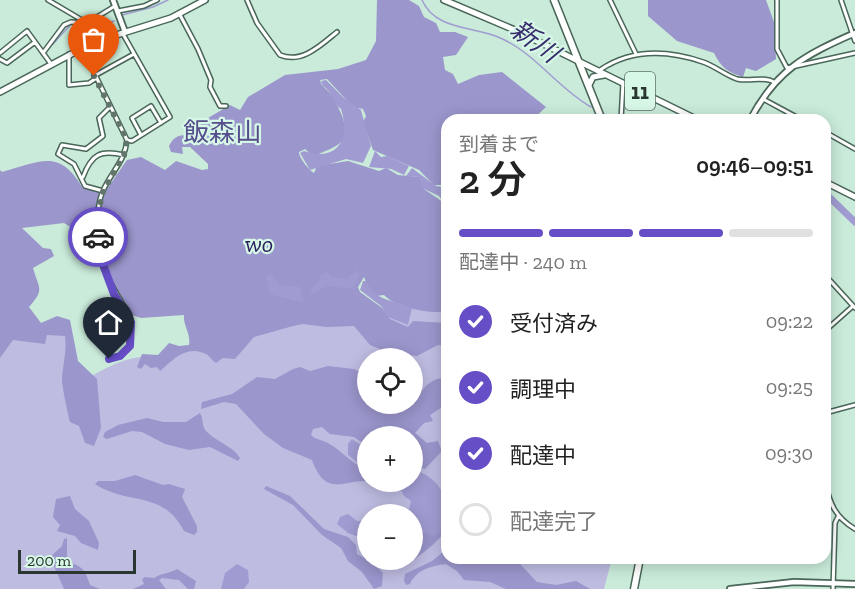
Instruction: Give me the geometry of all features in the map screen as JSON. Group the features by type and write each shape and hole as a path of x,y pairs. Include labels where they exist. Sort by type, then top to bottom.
{"highway":[{"path":"554,0 600,114"},
{"path":"634,589 639,564"}],"main road":[{"path":"0,92 82,48 180,15 205,0"},
{"name":"11","path":"444,0 559,52 686,114"},
{"path":"559,52 567,51 573,44"},
{"path":"589,85 593,77 605,75"},
{"path":"831,185 855,197"}],"street":[{"path":"48,0 87,23"},
{"path":"113,0 134,54 170,117 132,141 127,140"},
{"path":"43,53 64,25 71,22 87,23 115,9 157,0"},
{"path":"247,0 260,28 280,55 285,57 312,52 337,32"},
{"path":"610,0 636,54"},
{"path":"777,0 777,49 787,69"},
{"path":"840,0 854,33 855,41"},
{"path":"180,15 211,80 212,92 220,106 226,106"},
{"path":"0,53 27,31 51,64"},
{"path":"753,114 761,99 787,69 812,53 854,33"},
{"path":"0,59 7,63 35,42"},
{"path":"82,48 94,77 127,140 124,155 103,191 98,247 114,294 131,322 130,346 120,356 109,359"},
{"path":"598,71 611,63 636,54 672,53 703,62 739,79 765,79 774,82"},
{"path":"69,54 69,85 89,83 94,77 134,54"},
{"path":"787,69 855,54"},
{"path":"621,114 623,83"},
{"path":"761,99 790,114"},
{"path":"141,135 132,118 152,106 161,123"},
{"path":"103,191 86,186 74,164 58,156 60,146 86,149 103,136 99,118 110,107"},
{"path":"831,135 855,149"},
{"path":"83,178 88,164 99,155 112,150 124,155"},
{"path":"831,282 854,307 831,325"},
{"path":"831,411 855,405"},
{"path":"831,503 838,517 855,529"},
{"path":"833,586 835,523 838,517"},
{"path":"730,589 855,584"}],"shaded area":[{"path":"326,80 344,98 361,110 371,146 363,163 346,159 310,170 300,153 304,151 325,154 332,151 338,146 344,131 341,109 321,81"},
{"path":"375,151 381,157 387,156 409,166 404,175 391,169 369,167"},
{"path":"412,168 436,186 441,187 441,199 422,188 419,177 406,176"},
{"path":"356,270 360,275 353,289 328,286 310,294 311,288 318,283 321,274 327,272 331,277 347,279"},
{"path":"271,273 280,285 300,287 304,303 270,294 266,277"},
{"path":"363,281 366,281 375,294 412,308 408,325 388,317 381,306 360,290"},
{"path":"441,299 441,564 610,564 604,589 0,589 0,346 8,331 67,334 79,383 108,367 126,360 159,356 301,321"},
{"path":"352,439 357,442 357,462 348,455 348,444"},
{"path":"423,473 434,481 441,490 441,531 434,536 423,533 423,504 410,504 411,501 402,492 423,492"},
{"path":"348,514 357,521 357,536 348,533 337,524 340,517"},
{"path":"237,564 248,570 249,582 244,589 221,589 225,573"}],"green space":[{"name":"wo","path":"377,0 409,0 419,6 424,17 436,23 440,32 455,32 468,37 456,55 443,57 445,70 453,74 458,84 479,75 502,72 546,107 538,114 441,114 441,185 434,185 419,170 373,150 363,122 366,116 363,109 353,107 327,79 320,80 340,112 345,132 340,143 314,157 305,149 299,152 302,160 314,173 317,166 348,161 379,171 386,168 398,175 420,177 424,189 441,201 441,312 414,309 396,303 384,295 376,296 369,290 364,277 358,287 360,292 381,307 390,319 408,327 413,321 441,323 441,345 423,353 423,348 377,348 370,345 354,326 326,327 303,324 254,337 235,359 223,358 216,363 206,354 192,351 180,355 160,371 157,367 151,368 145,364 141,369 137,367 142,354 158,355 169,343 179,346 189,345 184,315 141,318 132,315 115,287 101,246 64,223 22,228 43,248 51,249 54,256 33,268 39,292 29,307 41,323 57,316 70,320 78,361 97,379 101,428 94,446 85,443 79,426 70,422 64,394 62,379 65,336 47,335 45,344 13,340 0,358 0,170 2,172 38,162 57,162 74,175 82,187 104,193 127,160 141,157 165,170 176,161 202,170 208,169 208,164 190,147 182,147 183,154 171,152 169,146 173,140 189,135 198,124 230,105 240,110 248,97 285,75 338,69 366,60 376,41"},
{"path":"648,0 766,0 774,22 776,59 756,71 746,68 743,77 733,73 719,62 714,53 677,41 648,16"},
{"path":"328,366 357,371 357,414 423,414 423,390 430,382 441,379 441,408 430,415 433,421 421,426 357,426 357,439 330,434 322,427 313,429 312,436 335,447 357,465 357,481 343,484 329,483 323,479 312,460 283,448 264,434 236,404 224,402 201,409 202,402 232,394 257,377 275,379 300,367 310,371"},
{"path":"200,413 206,431 233,450 240,458 238,461 210,447 189,450 165,444 142,432 132,431 107,439 103,437 105,432 118,425 147,418 163,422 186,422"},
{"path":"423,440 427,443 438,441 441,452 423,468"},
{"path":"135,475 163,485 169,484 185,489 182,497 197,526 197,532 194,535 184,531 175,518 155,503 107,491 95,484 98,481 115,481"},
{"path":"266,486 290,496 324,529 348,537 356,545 357,568 348,561 341,548 322,535 293,505 264,489"},
{"path":"70,496 75,509 89,521 99,543 98,550 81,543 75,536 57,531 60,525 53,517 56,499"},
{"path":"441,517 441,537 423,553 423,529"},
{"path":"67,538 67,561 83,569 90,585 100,589 64,589 50,557"},
{"path":"441,554 441,564 446,564 425,570 406,585 405,574 413,570 423,570 423,565"},
{"path":"446,564 520,564 537,582 556,585 576,581 590,589 506,589 490,582 464,580 457,571"},
{"path":"177,569 196,581 194,589 188,589 179,580 162,578 159,580 166,589 133,589 144,584 142,579 145,577 154,578"},
{"path":"359,570 380,570 383,573 382,586 374,589"}],"waterway":[{"path":"122,15 153,7 168,0"},
{"name":"新川","path":"422,0 428,10 445,22 488,33 511,44 591,107"},
{"path":"53,44 71,24 77,26 81,36 114,21"},
{"name":"新川","path":"831,199 855,222"}],"way so far":[{"path":"94,76 127,140 119,166 101,195 98,237"}],"district":[{"name":"飯森山","path":"222,132"}],"route":[{"path":"98,237 101,259 114,294 131,322 130,346 120,356 109,359"}]}
